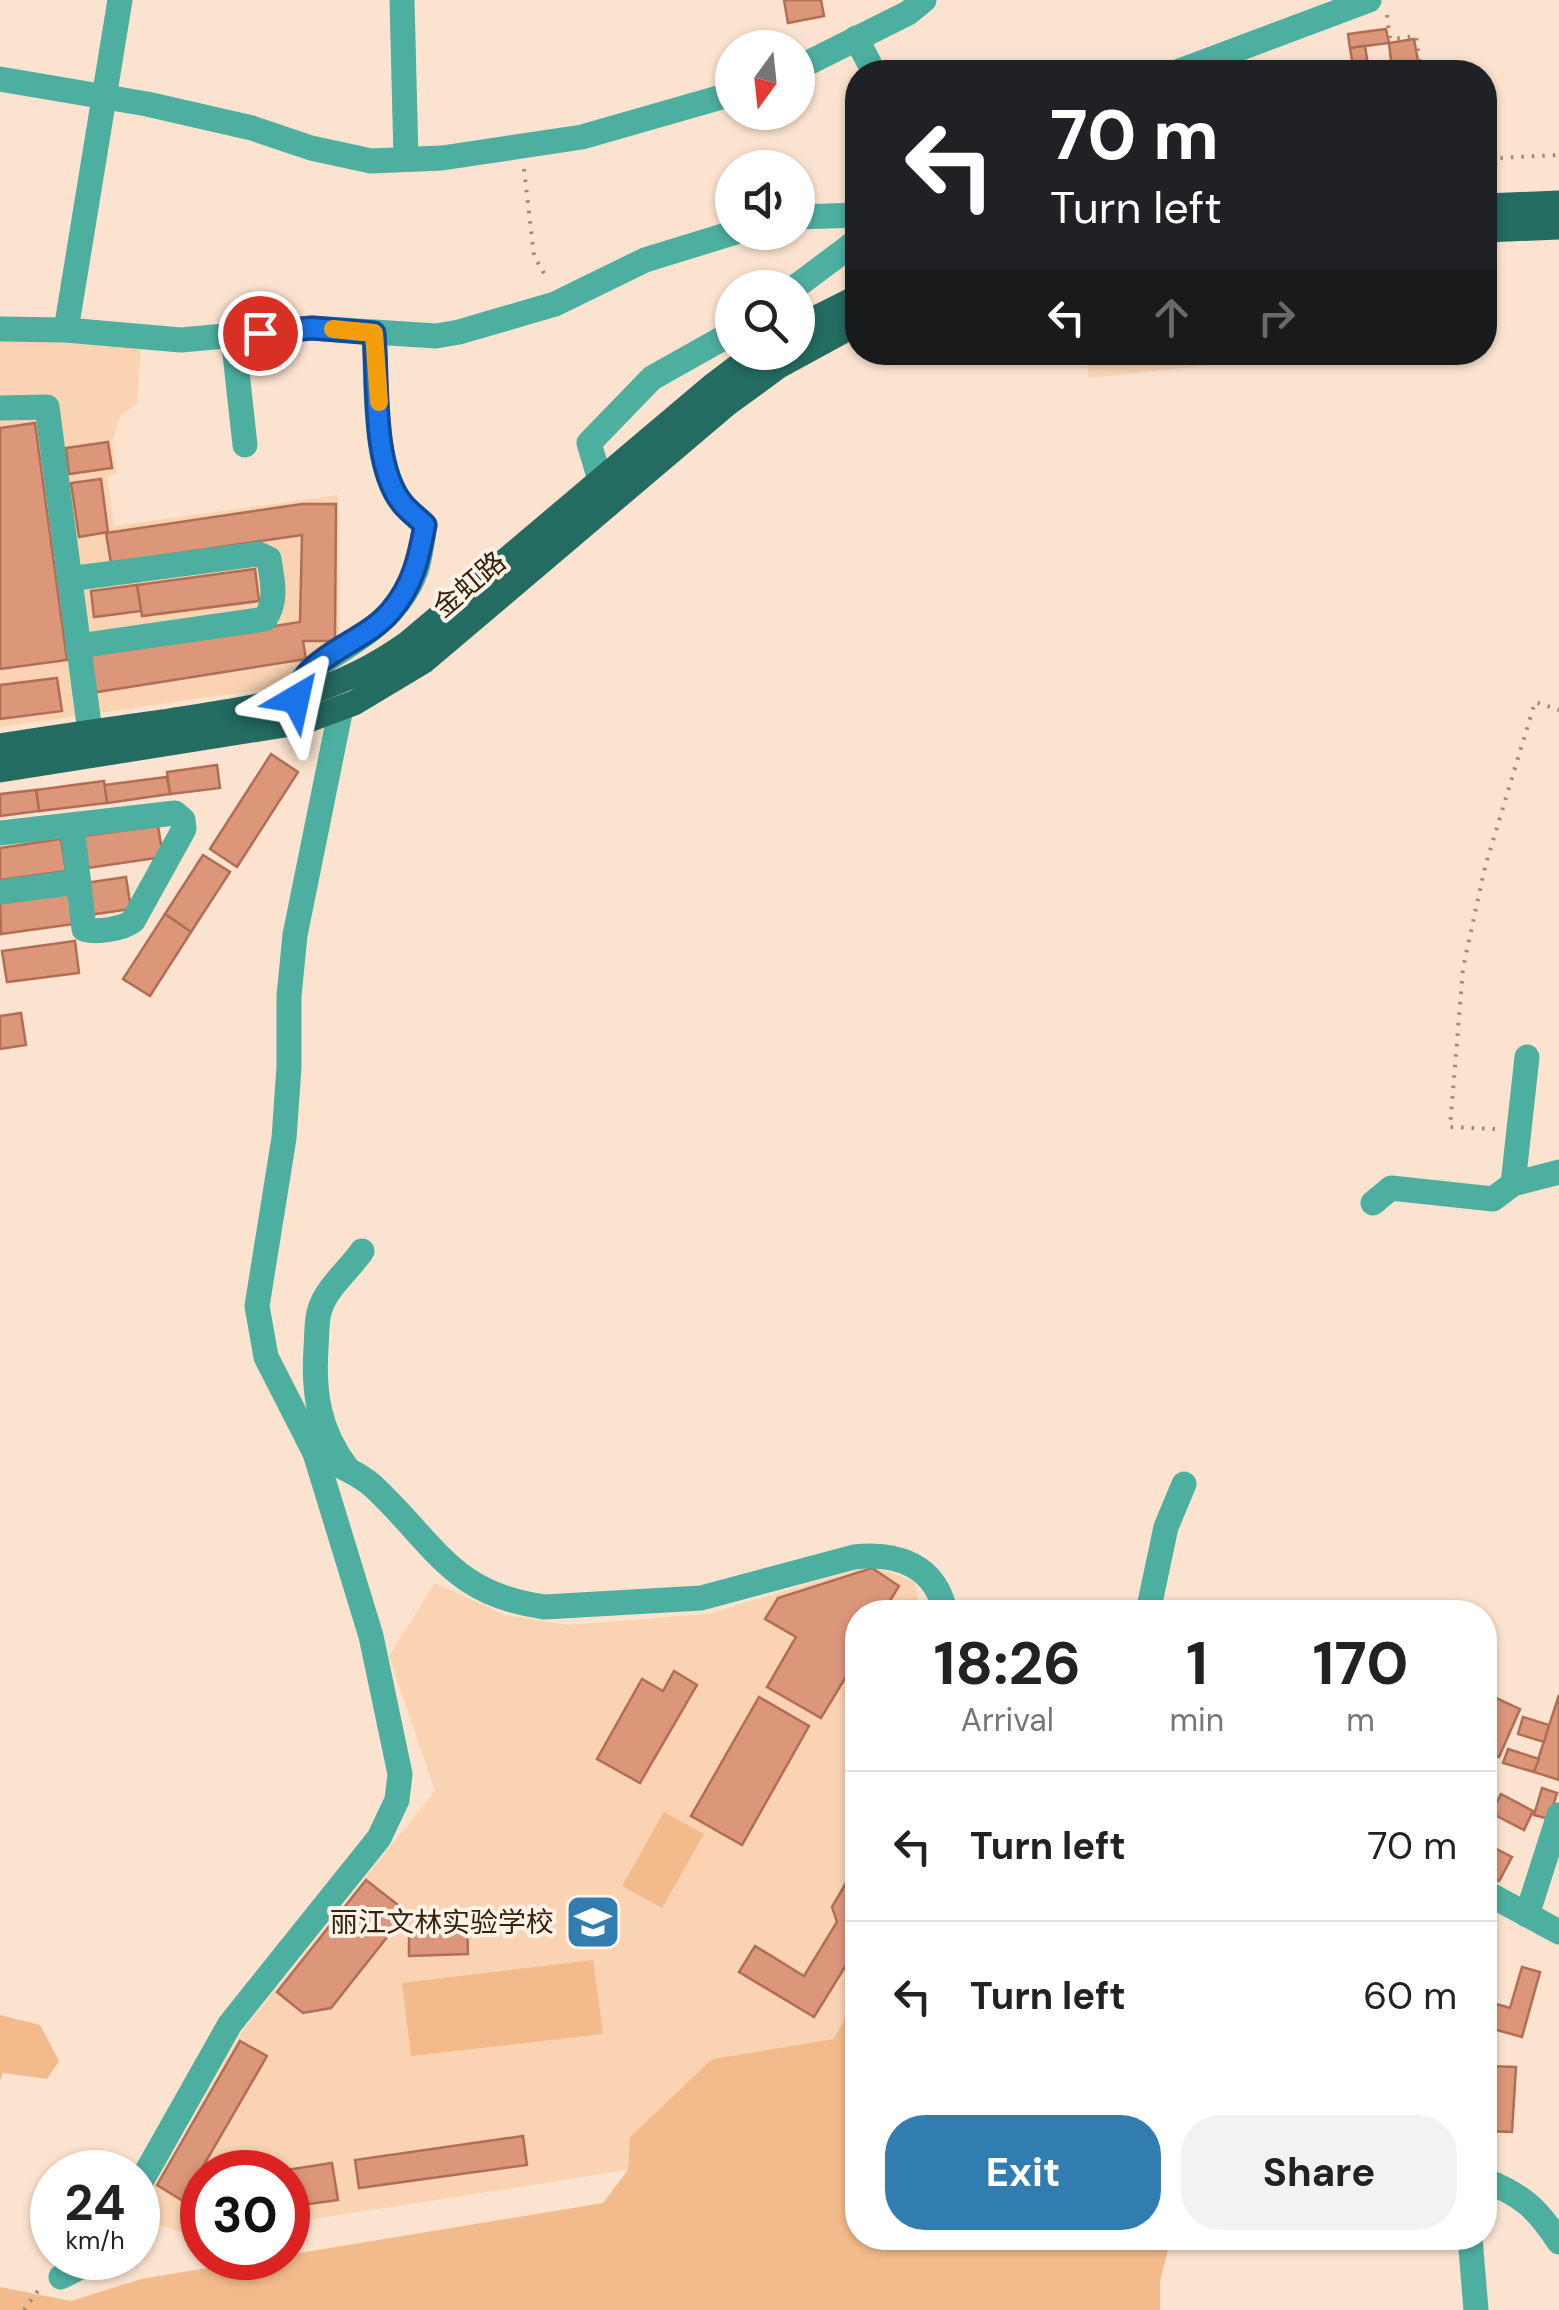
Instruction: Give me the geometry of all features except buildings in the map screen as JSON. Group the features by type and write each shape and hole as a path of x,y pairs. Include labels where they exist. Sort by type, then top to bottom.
{"main road":[{"path":"1497,212 1559,204"},
{"path":"1497,216 1559,227"},
{"path":"815,319 845,303"},
{"name":"金虹路","path":"0,770 276,729 342,708 378,691 424,661 753,385 845,330"},
{"name":"金虹路","path":"0,746 296,699 344,682 398,650 733,370"}],"street":[{"path":"66,330 120,0"},
{"path":"402,0 406,160"},
{"path":"815,59 908,13 924,0"},
{"path":"1209,60 1369,0"},
{"path":"856,38 868,60"},
{"path":"0,78 252,128 350,158 406,160 582,138 715,99"},
{"path":"815,216 845,215"},
{"path":"0,329 66,330 181,340 312,328 412,336 459,332 562,300 645,260 715,238"},
{"path":"815,272 845,250"},
{"path":"296,699 310,670 381,622 401,598 416,570 425,525 401,502 383,458 374,333"},
{"path":"233,336 245,445"},
{"path":"600,480 589,443 652,378 715,343"},
{"path":"0,408 47,406 90,732"},
{"path":"69,578 258,554 269,559 274,595 265,619 78,646"},
{"path":"159,2150 230,2024 378,1838 397,1800 399,1760 371,1636 315,1453 266,1357 258,1322 257,1290 284,1138 293,950 342,708"},
{"path":"0,832 72,824 175,813 184,829 128,926 84,929 72,824"},
{"path":"0,892 77,882"},
{"path":"1513,1184 1527,1057"},
{"path":"1373,1203 1391,1188 1492,1199 1513,1184 1559,1172"},
{"path":"350,1472 322,1423 314,1381 319,1311 329,1290 362,1252"},
{"path":"315,1453 373,1485 451,1570 498,1597 521,1604 701,1598 854,1556 878,1555 922,1571 942,1600"},
{"path":"1151,1600 1166,1526 1184,1484"},
{"path":"1527,1915 1559,1815"},
{"path":"1497,1903 1559,1932"},
{"path":"1497,2185 1521,2196 1541,2215 1559,2242"},
{"path":"1471,2250 1476,2310"}],"path":[{"path":"1385,0 1390,40 1416,36 1419,60"},
{"path":"521,146 534,256 562,300"},
{"path":"1497,160 1559,154"},
{"path":"1521,1130 1450,1127 1463,968 1485,867 1535,702 1559,710"}],"shaded area":[{"path":"0,339 141,344 137,404 120,416 112,442 117,474 107,476 114,526 338,495 339,641 315,653 286,686 0,727"},
{"path":"1087,365 1210,365 1089,378"},
{"name":"丽江文林实验学校","path":"870,1566 914,1581 918,1600 845,1600 845,2020 833,2039 712,2059 630,2137 628,2170 310,2220 310,2150 180,2150 180,2232 160,2224 160,2176 243,2030 435,1791 389,1656 435,1583 505,1615 567,1625 707,1614"},
{"path":"664,1812 704,1834 662,1908 622,1886"},
{"path":"593,1960 603,2034 411,2056 402,1983"},
{"path":"0,2015 40,2025 59,2061 47,2079 3,2073 0,2081"},
{"path":"845,2020 845,2250 1168,2250 1160,2282 1160,2310 0,2310 0,2287 71,2301 138,2280 160,2280 160,2276 180,2273 180,2280 310,2280 310,2251 603,2203 628,2170 630,2137 712,2059 833,2039"}],"slow traffic":[{"path":"333,329 374,333 379,402"}],"place":[{"name":"丽江文林实验学校","path":"593,1922"}],"route":[{"path":"260,333 312,328 374,333 383,458 401,502 425,525 416,570 392,611 370,632 310,670 296,699"}]}
